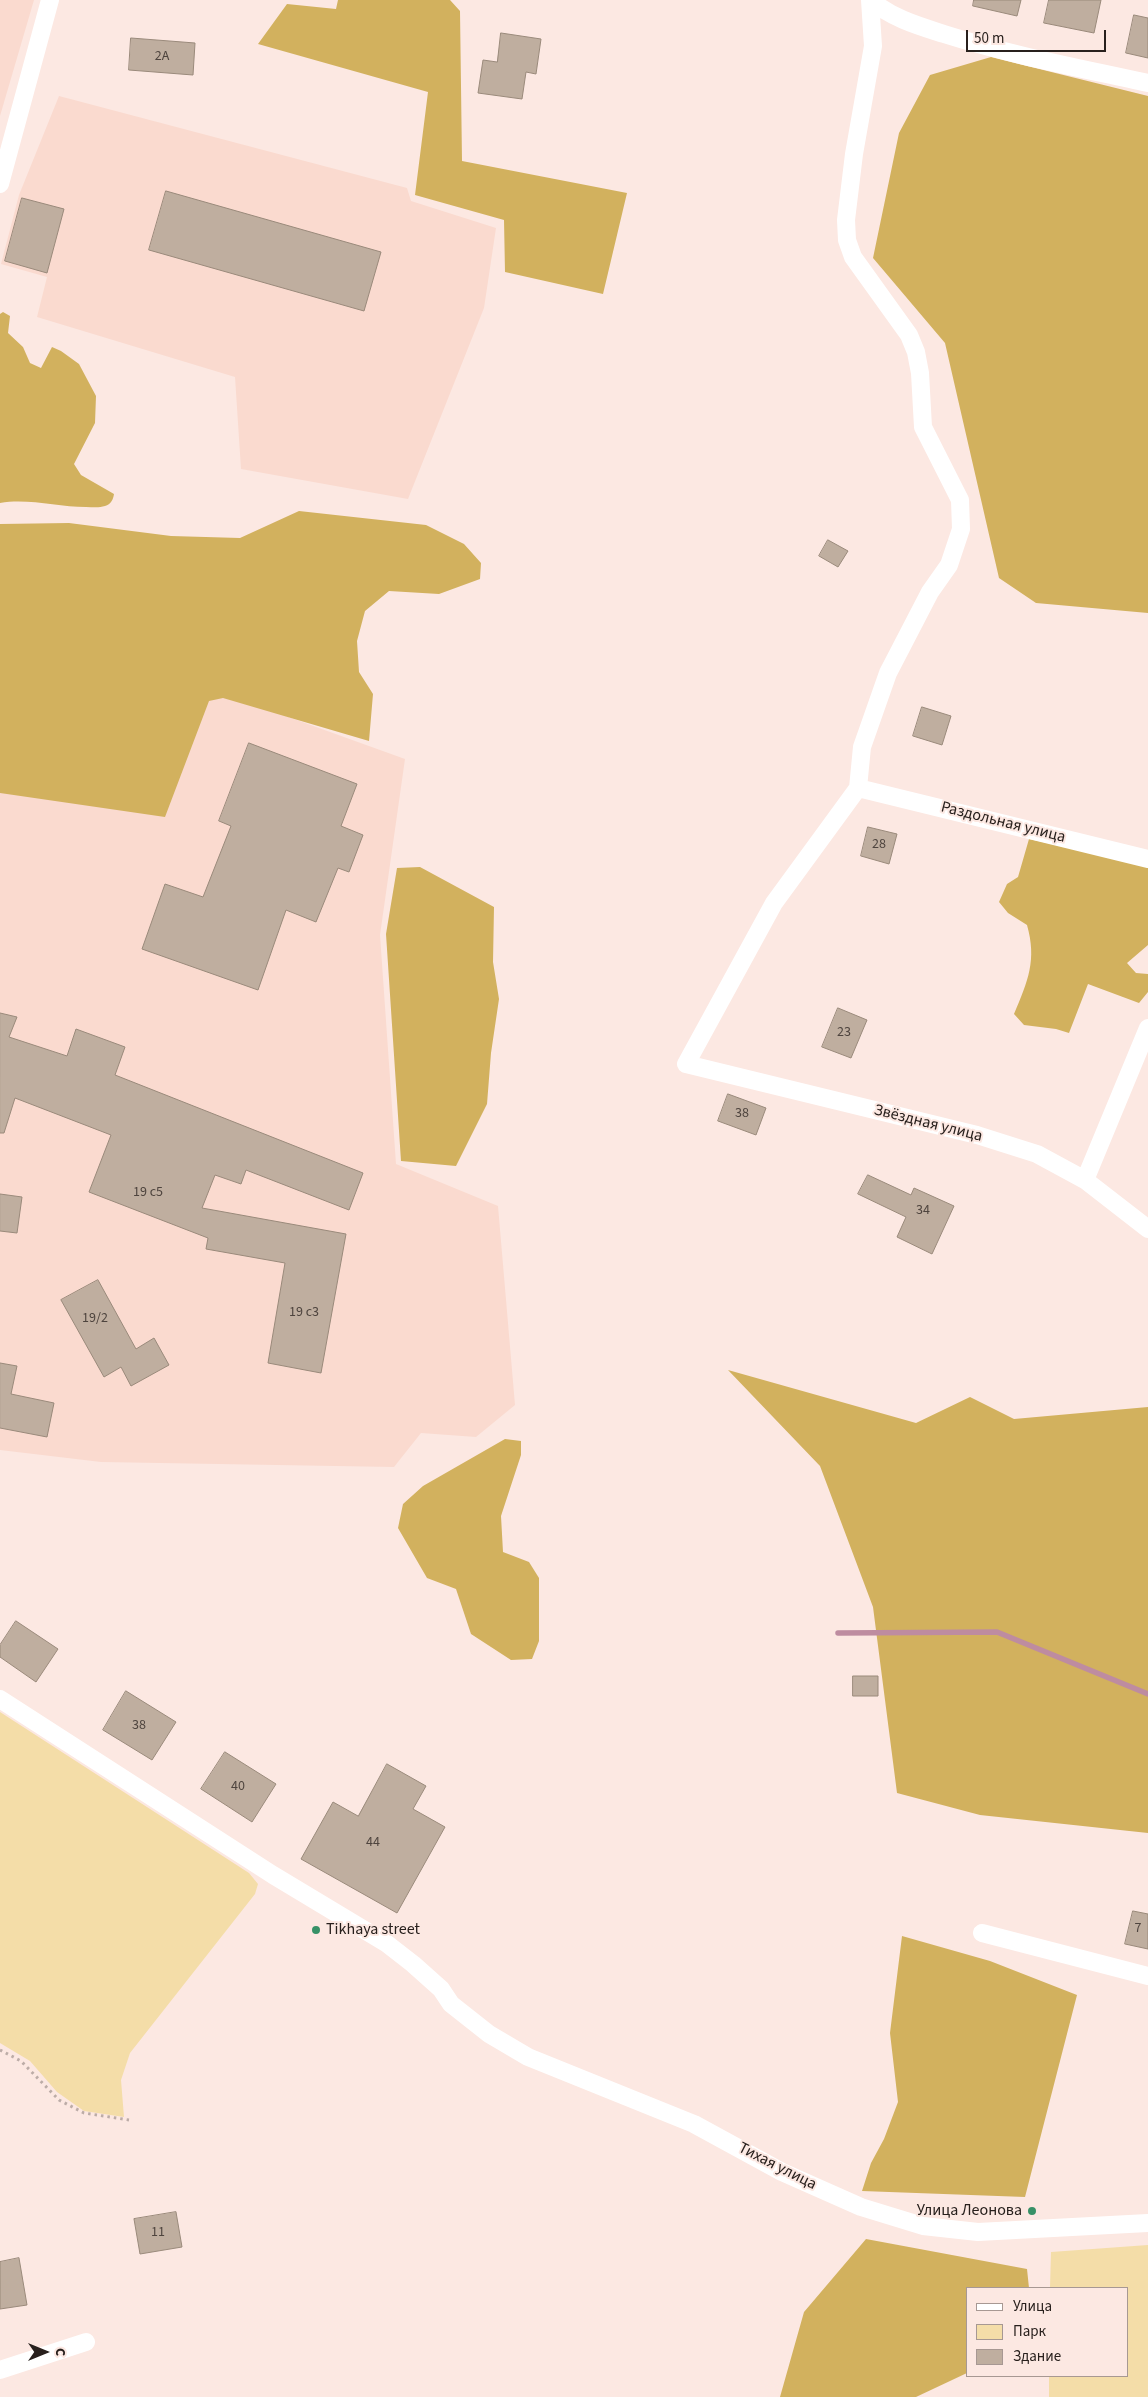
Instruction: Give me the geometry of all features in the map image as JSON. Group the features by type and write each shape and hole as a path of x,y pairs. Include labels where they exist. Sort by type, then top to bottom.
{"street":[{"path":"0,184 50,0"},
{"path":"871,0 880,8 906,20 983,46 1148,83"},
{"path":"858,788 862,747 888,673 930,592 949,565 961,529 960,500 924,427 920,373 916,352 909,335 853,257 847,240 846,220 854,154 872,46 871,0"},
{"name":"Раздольная улица","path":"858,788 1148,859"},
{"name":"Звёздная улица","path":"858,788 774,903 686,1064 977,1135 1037,1154 1085,1180 1148,1229"},
{"path":"1085,1180 1148,1028"},
{"name":"Тихая улица","path":"0,1699 272,1875 386,1943 440,1989 452,2004 489,2034 528,2057 694,2124 782,2172 861,2207 922,2226 978,2232 1148,2224"},
{"path":"982,1933 1148,1976"},
{"path":"0,2370 86,2342"}],"path":[{"path":"0,2050 21,2062 59,2100 84,2113 130,2120"}],"shaded area":[{"path":"0,0 34,0 0,116"},
{"path":"338,0 450,0 460,11 462,161 627,193 603,294 505,272 504,220 415,195 428,92 258,44 287,4 336,9"},
{"path":"991,57 1148,96 1148,613 1036,603 999,578 945,343 873,258 899,133 930,75"},
{"path":"59,96 407,188 411,201 496,228 484,308 408,499 241,469 235,377 37,317 47,277 1,264 19,195"},
{"path":"3,312 10,316 8,333 23,347 30,363 41,368 52,347 79,364 96,396 95,423 74,464 81,475 114,494 111,502 107,505 100,507 75,507 32,502 0,503 0,314"},
{"path":"299,511 426,525 464,544 481,563 480,579 439,594 389,591 365,611 357,641 359,672 373,694 369,741 223,698 209,701 165,817 0,793 0,524 69,523 171,536 240,538"},
{"path":"208,688 405,759 380,935 396,1164 498,1206 515,1405 476,1437 421,1433 394,1467 101,1462 0,1450 0,783"},
{"path":"1029,839 1148,865 1148,945 1127,963 1136,973 1148,974 1148,992 1139,1003 1088,984 1069,1033 1056,1029 1024,1025 1014,1014 1030,970 1030,938 1027,925 1008,913 999,902 1007,884 1018,877"},
{"path":"420,867 494,907 493,962 499,999 491,1053 487,1104 456,1166 401,1161 386,934 397,868"},
{"path":"728,1370 916,1423 970,1397 1014,1419 1148,1407 1148,1833 980,1815 897,1793 873,1607 820,1466"},
{"path":"505,1439 521,1441 521,1455 501,1516 503,1552 529,1562 539,1578 539,1641 532,1659 511,1660 471,1634 456,1589 427,1578 398,1528 403,1504 423,1486"},
{"path":"902,1936 990,1961 1077,1995 1025,2197 862,2191 871,2163 884,2139 898,2102 890,2033"},
{"path":"866,2239 1027,2269 1029,2287 966,2287 966,2373 916,2397 780,2397 804,2312"}],"green space":[{"path":"0,1712 249,1873 258,1884 255,1894 130,2053 121,2080 124,2117 84,2111 57,2092 30,2061 0,2043"},
{"path":"1148,2245 1148,2397 1049,2397 1049,2377 1128,2377 1128,2287 1050,2287 1051,2252"}],"building":[{"path":"974,0 1021,0 1017,16 973,6"},
{"path":"1049,0 1101,0 1094,33 1044,23"},
{"path":"1134,15 1148,18 1148,58 1126,53"},
{"path":"501,33 541,39 536,74 526,72 522,99 478,93 483,60 497,62"},
{"path":"131,38 195,43 193,75 129,70"},
{"path":"166,191 381,252 364,311 149,250"},
{"path":"22,198 64,209 47,273 5,261"},
{"path":"828,540 848,551 838,567 819,556"},
{"path":"922,707 951,716 942,745 913,736"},
{"path":"249,743 357,784 341,826 363,835 349,872 338,868 316,922 286,910 258,990 142,949 165,884 203,897 231,826 219,821"},
{"path":"868,827 897,834 889,864 861,856"},
{"path":"838,1008 867,1020 851,1058 822,1047"},
{"path":"0,1013 17,1017 9,1037 67,1056 76,1029 125,1047 115,1075 363,1173 349,1210 246,1170 241,1184 215,1175 202,1208 346,1234 321,1373 268,1363 285,1263 206,1249 208,1238 89,1192 111,1135 15,1098 4,1133 0,1133"},
{"path":"728,1094 766,1108 756,1135 718,1121"},
{"path":"868,1175 911,1195 914,1188 954,1206 932,1254 897,1237 906,1217 858,1194"},
{"path":"0,1194 22,1197 17,1233 0,1231"},
{"path":"98,1280 136,1349 154,1338 169,1365 131,1386 121,1367 104,1377 61,1300"},
{"path":"0,1363 17,1366 11,1394 54,1403 47,1437 0,1428"},
{"path":"16,1621 58,1649 36,1682 0,1657 0,1645"},
{"path":"853,1676 878,1676 878,1696 853,1696"},
{"path":"126,1691 176,1722 152,1760 103,1730"},
{"path":"225,1752 276,1784 252,1822 201,1789"},
{"path":"387,1764 426,1786 413,1809 445,1827 397,1913 301,1859 333,1802 358,1816"},
{"path":"1133,1911 1148,1914 1148,1949 1125,1944"},
{"path":"176,2212 182,2247 140,2254 134,2219"},
{"path":"19,2258 27,2305 0,2309 0,2262"}],"waterway":[{"path":"838,1633 997,1632 1148,1694"}],"place":[{"name":"Tikhaya street","path":"316,1930"},
{"name":"Улица Леонова","path":"1032,2211"}]}
